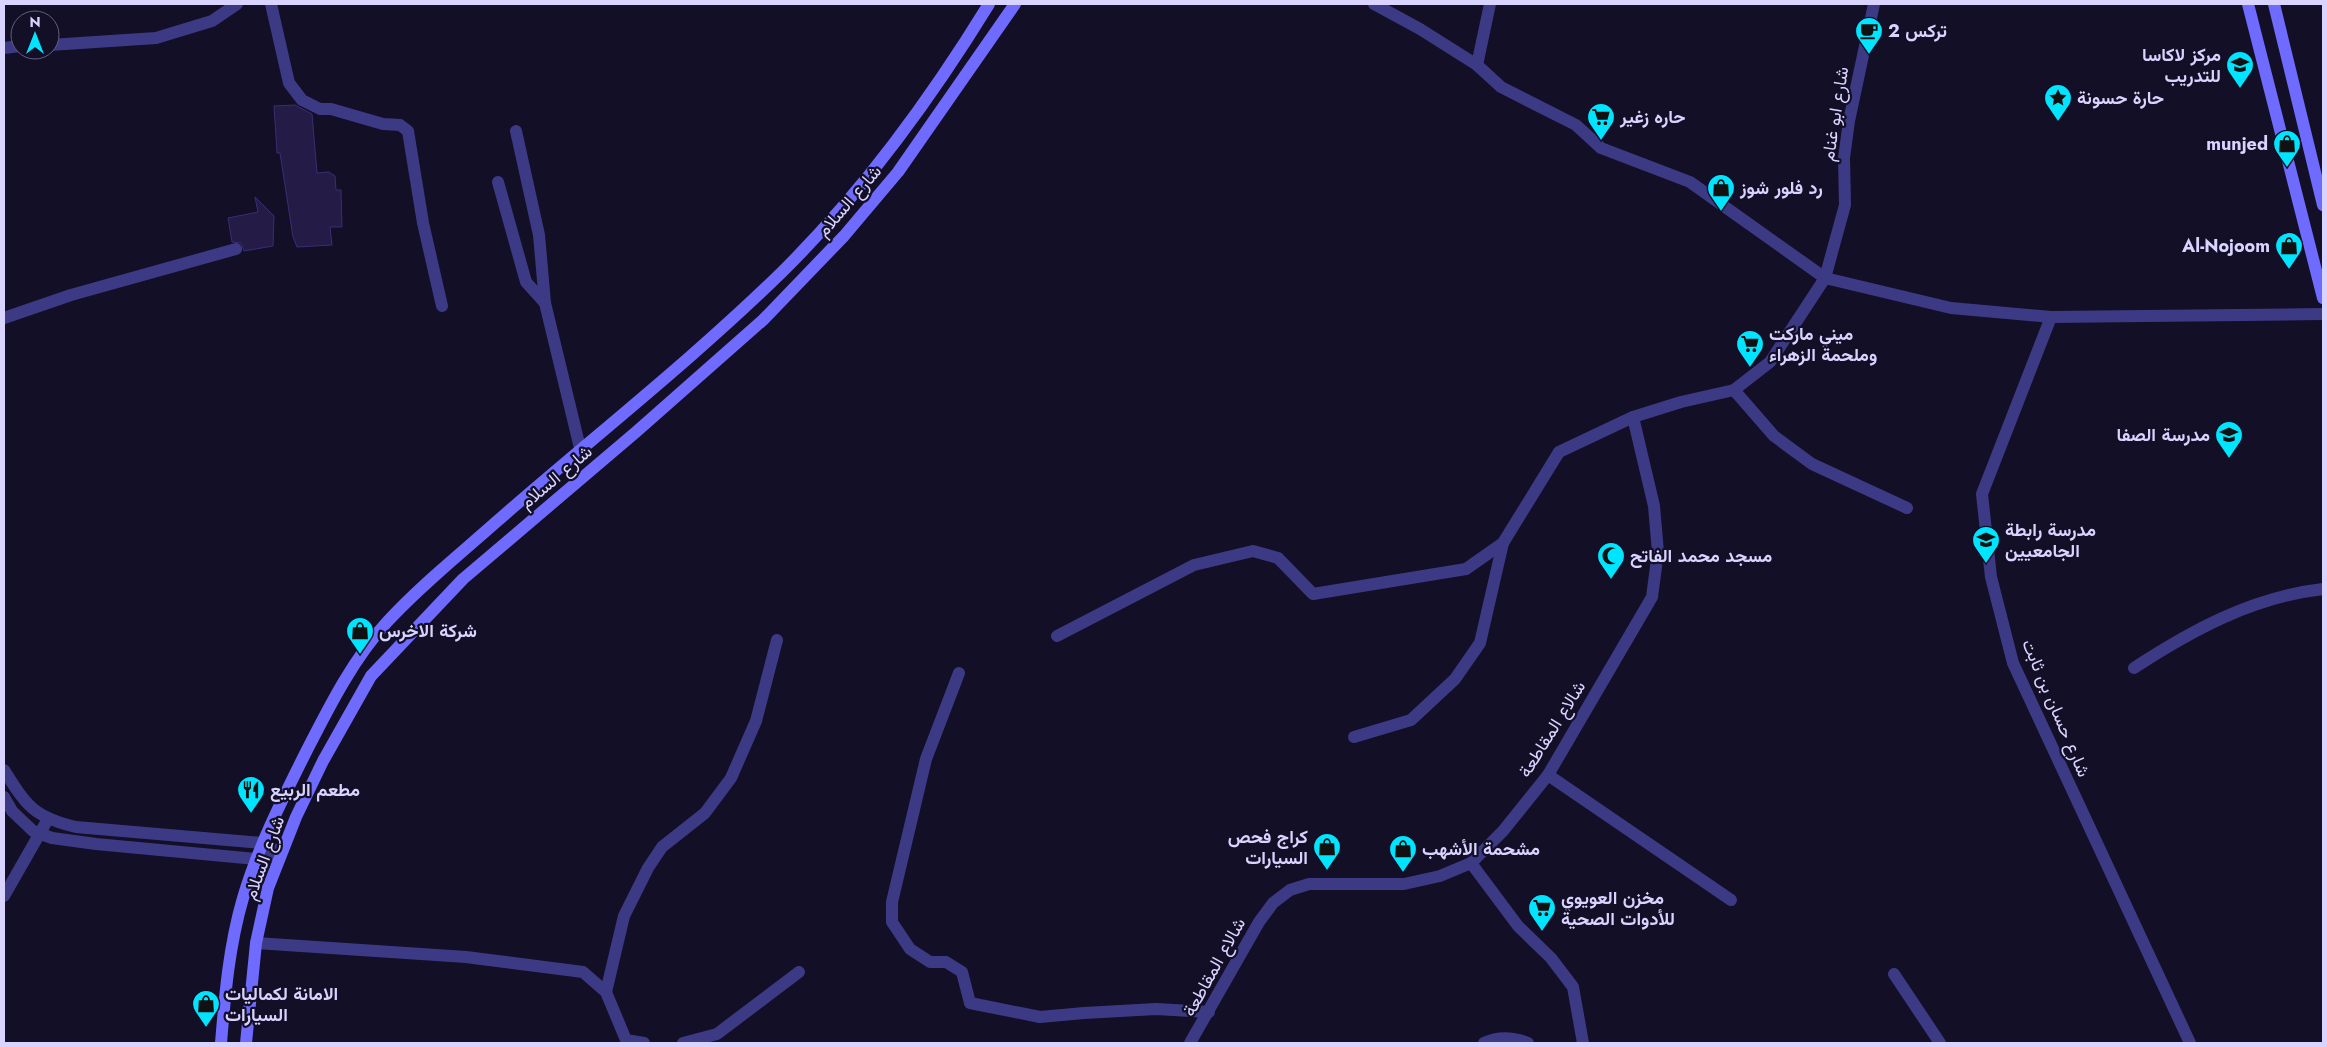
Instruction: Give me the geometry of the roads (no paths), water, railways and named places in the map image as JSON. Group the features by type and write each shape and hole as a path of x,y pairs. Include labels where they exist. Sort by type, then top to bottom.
{"main road":[{"name":"شارع السلام","path":"221,1043 226,984 234,933 242,899 262,843 321,722 355,665 386,623 442,569 580,448 738,314 783,271 824,228 881,160 958,54 990,4"},
{"name":"شارع السلام","path":"246,1043 256,943 268,888 281,854 323,761 371,676 464,579 636,432 763,320 844,236 898,172 1015,4"},
{"path":"2248,4 2323,298"},
{"path":"2274,4 2323,205"}],"street":[{"path":"60,43 156,38 212,21 237,4"},
{"path":"271,4 289,83 302,100 320,109 331,110 383,124 400,125 408,130 423,223 442,306"},
{"path":"1374,4 1420,29 1477,65 1501,87 1576,125 1601,148 1690,182 1825,278 1951,308 2051,317 2323,314"},
{"path":"1477,65 1490,4"},
{"name":"شارع ابو غنام","path":"1503,542 1559,452 1633,417 1681,402 1734,390 1770,362 1825,278 1845,205 1844,158 1848,121 1874,4"},
{"path":"516,131 539,235 545,303 580,448"},
{"path":"498,182 526,282 545,303"},
{"path":"4,318 71,295 236,249"},
{"name":"شارع حسان بن ثابت","path":"2051,317 1982,494 1991,577 2013,663 2190,1043"},
{"path":"1734,390 1774,436 1812,464 1907,508"},
{"name":"شالاع المقاطعة","path":"1190,1043 1259,922 1274,902 1290,890 1309,884 1404,884 1440,876 1471,863 1503,831 1548,775 1652,597 1658,552 1654,506 1633,417"},
{"path":"1057,636 1194,565 1253,551 1278,558 1312,594 1466,569 1503,542"},
{"path":"1354,736 1411,720 1455,678 1480,643 1503,542"},
{"path":"2134,668 2183,636 2227,615 2296,592 2323,589"},
{"path":"606,992 624,916 648,868 662,847 705,813 731,778 756,721 777,640"},
{"path":"959,673 926,759 892,902 892,922 910,949 930,962 946,962 962,972 970,1003 1040,1018 1084,1012 1156,1009 1209,1012"},
{"path":"4,770 26,803 38,814 48,819 76,827 262,843 281,854"},
{"path":"1548,775 1731,900"},
{"path":"4,797 17,816 33,831 52,838 256,859 281,854"},
{"path":"4,896 48,819"},
{"path":"1471,863 1518,926 1551,958 1573,987 1583,1043"},
{"path":"256,943 466,957 583,972 606,992 626,1040 644,1043"},
{"path":"683,1043 717,1034 799,972"},
{"path":"1894,974 1940,1043"},
{"path":"1484,1043 1498,1038 1508,1038 1528,1043"}],"place":[{"name":"تركس 2","path":"1869,55"},
{"name":"مركز لاكاسا للتدريب","path":"2240,89"},
{"name":"حارة حسونة","path":"2058,122"},
{"name":"حاره زغير","path":"1601,141"},
{"name":"munjed","path":"2287,168"},
{"name":"رد فلور شوز","path":"1721,212"},
{"name":"Al-Nojoom","path":"2289,270"},
{"name":"ميني ماركت وملحمة الزهراء","path":"1750,368"},
{"name":"مدرسة الصفا","path":"2229,459"},
{"name":"مدرسة رابطة الجامعيين","path":"1986,564"},
{"name":"مسجد محمد الفاتح","path":"1611,580"},
{"name":"شركة الاخرس","path":"360,655"},
{"name":"مطعم الربيع","path":"251,814"},
{"name":"كراج فحص السيارات","path":"1327,871"},
{"name":"مشحمة الأشهب","path":"1403,873"},
{"name":"مخزن العويوي للأدوات الصحية","path":"1542,932"},
{"name":"الامانة لكماليات السيارات","path":"206,1028"}]}
